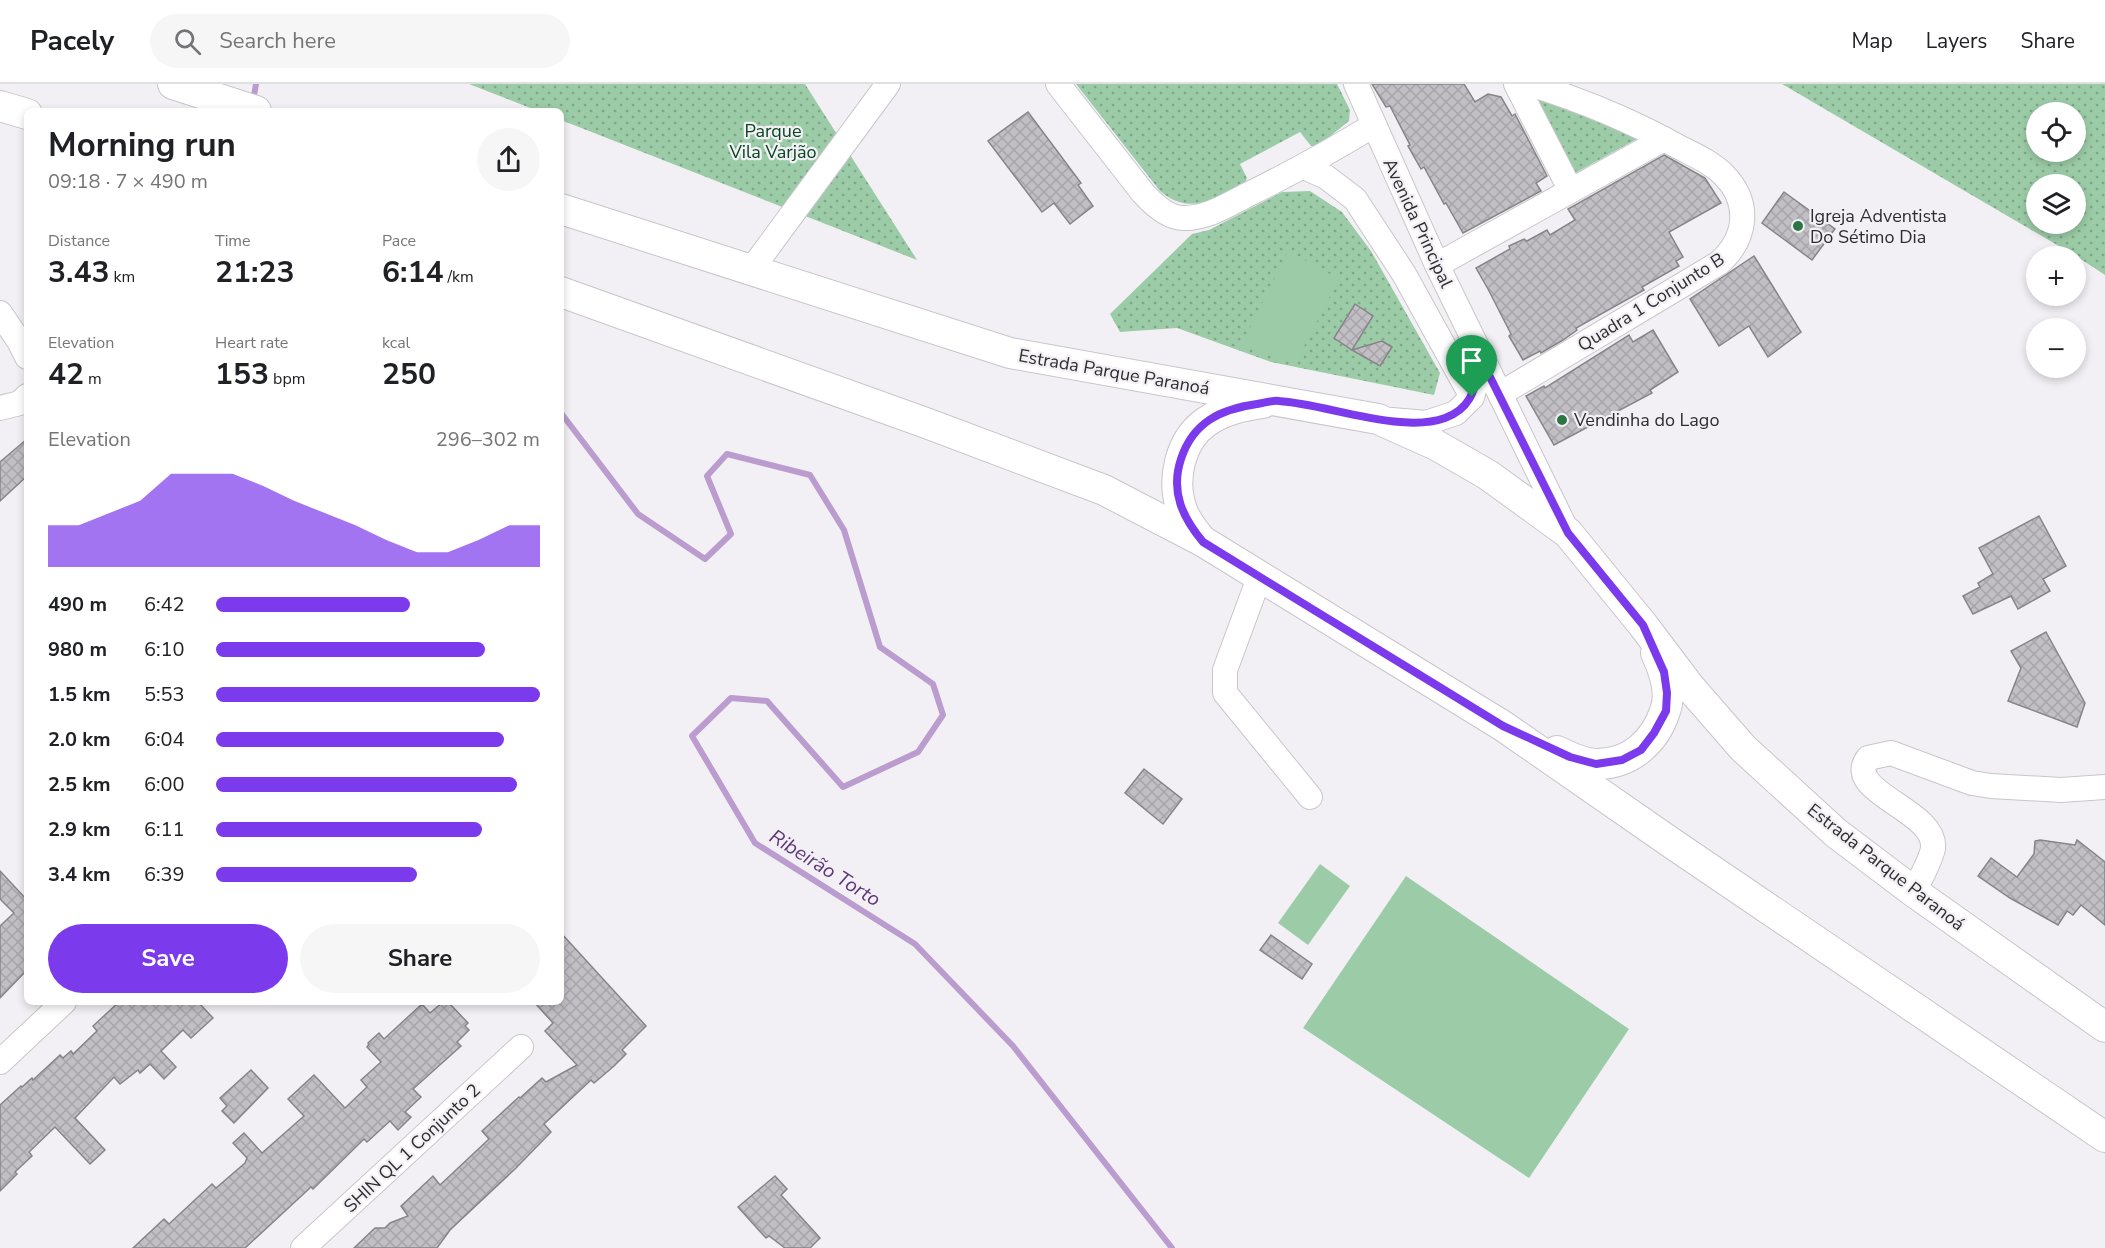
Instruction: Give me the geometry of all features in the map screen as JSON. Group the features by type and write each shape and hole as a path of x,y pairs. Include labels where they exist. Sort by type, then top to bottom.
{"main road":[{"path":"173,84 247,108"},
{"path":"0,106 24,113"},
{"name":"Estrada Parque Paranoá","path":"564,210 1010,353 1378,419 1436,446 1488,476 1568,533 1689,686 1743,748 1836,833 1914,892 2105,1027"},
{"path":"564,293 926,423 1104,490 1203,542 1503,726 2105,1137"},
{"path":"1203,542 1189,525 1181,509 1178,467 1185,445 1199,428 1219,414 1238,407 1277,401"},
{"path":"1503,726 1570,757 1596,764 1622,760 1641,750 1666,711 1667,693 1664,672 1643,625"}],"street":[{"path":"751,270 888,84"},
{"path":"1058,84 1143,194 1165,212 1183,219 1207,215 1304,167 1374,125"},
{"name":"Avenida Principal","path":"1356,84 1482,361 1568,533"},
{"path":"1516,84 1570,189"},
{"name":"Quadra 1 Conjunto B","path":"1500,394 1719,263 1731,253 1743,218 1742,207 1731,183 1710,164 1608,112 1575,98 1530,84"},
{"path":"1437,264 1664,139"},
{"path":"1304,167 1326,177 1355,199 1404,274 1472,397"},
{"path":"0,313 24,351"},
{"path":"1378,419 1426,423 1456,413 1472,397 1482,361"},
{"path":"0,408 20,404 24,399"},
{"path":"1259,578 1225,670 1225,693 1310,797"},
{"path":"1914,892 1931,854 1932,839 1927,827 1919,819 1877,791 1866,778 1863,771 1868,758 1892,753 1972,783 1991,786 2061,790 2105,787"},
{"path":"0,1062 61,1005"},
{"name":"SHIN QL 1 Conjunto 2","path":"303,1248 521,1047"}],"green space":[{"name":"Parque Vila Varjão","path":"469,84 805,84 917,260 564,121 564,108 530,108"},
{"path":"1076,84 1337,84 1350,110 1349,121 1318,146 1311,146 1300,132 1240,164 1247,178 1244,186 1202,203 1181,203 1160,191"},
{"path":"1782,84 2105,84 2105,275 2086,263 2086,246 2059,246 2038,234 2086,234 2086,174 2026,174 2026,227"},
{"path":"1525,89 1644,135 1570,176"},
{"path":"1310,191 1342,212 1371,251 1440,373 1434,395 1271,362 1177,328 1120,332 1110,314 1192,234 1209,230 1282,192"},
{"path":"1288,251 1339,279 1295,364 1241,346"},
{"path":"1320,864 1350,886 1308,945 1278,923"},
{"path":"1406,876 1629,1029 1529,1178 1303,1028"}],"building":[{"path":"1372,84 1464,84 1475,102 1488,94 1501,97 1512,116 1515,114 1547,176 1536,183 1541,191 1463,233 1424,167 1421,169 1390,106 1386,107"},
{"path":"1028,112 1081,183 1078,185 1093,206 1070,224 1054,203 1042,212 988,141"},
{"path":"1664,155 1705,178 1721,203 1669,232 1683,257 1676,261 1679,266 1642,287 1644,290 1576,328 1577,330 1563,340 1523,360 1476,268 1510,249 1509,246 1524,239 1527,241 1547,230 1550,235 1575,220 1568,209"},
{"name":"Igreja Adventista Do Sétimo Dia","path":"1784,192 1835,229 1812,260 1762,223"},
{"path":"1754,256 1801,332 1768,357 1749,326 1719,346 1690,299"},
{"path":"1355,304 1373,316 1352,350 1334,338"},
{"path":"1653,330 1678,372 1650,390 1652,393 1554,445 1526,396 1544,386 1545,388 1629,335 1633,342"},
{"path":"1382,341 1392,347 1380,366 1352,350"},
{"path":"24,442 24,479 0,501 0,462"},
{"path":"2039,516 2066,566 2043,579 2050,591 2018,609 2011,596 1973,614 1963,596 1980,587 1978,583 1993,574 1979,548"},
{"path":"2046,632 2085,703 2077,727 2008,701 2021,668 2011,651"},
{"path":"1144,769 1182,799 1163,824 1125,793"},
{"path":"2077,840 2105,862 2105,925 2081,905 2073,915 2067,911 2058,925 2010,898 1978,876 1991,858 2017,877 2034,854 2035,841 2075,845"},
{"path":"0,871 24,897 24,973 0,998 0,926 14,913 0,899"},
{"path":"1271,935 1312,964 1302,979 1260,950"},
{"path":"564,936 646,1026 622,1050 626,1054 614,1066 594,1083 591,1080 544,1124 551,1132 450,1230 437,1248 354,1248 375,1228 385,1228 390,1223 408,1216 401,1206 433,1176 440,1185 489,1139 482,1131 542,1078 546,1082 577,1065 545,1031 553,1023 537,1005 564,1005"},
{"path":"116,1005 201,1005 213,1018 191,1038 183,1030 161,1051 176,1067 164,1079 150,1064 140,1073 138,1070 120,1084 114,1077 75,1118 105,1150 90,1164 55,1127 29,1152 32,1156 0,1191 0,1105 21,1086 32,1078 33,1080 60,1055 63,1058 71,1051 73,1054 97,1031 93,1026"},
{"path":"421,1005 430,1013 439,1005 451,1005 468,1023 465,1026 469,1030 457,1042 461,1046 413,1089 421,1097 405,1112 411,1117 398,1130 390,1121 367,1142 364,1139 313,1189 311,1187 245,1248 133,1248 164,1219 169,1224 212,1184 216,1188 245,1163 247,1158 233,1143 244,1133 262,1153 304,1116 288,1099 314,1075 345,1108 367,1087 361,1080 381,1062 367,1047 368,1043 379,1033 384,1039"},
{"path":"251,1070 268,1088 234,1123 222,1111 227,1106 220,1098"},
{"path":"775,1176 787,1189 781,1195 820,1238 810,1248 785,1248 769,1236 766,1238 738,1207"}],"waterway":[{"name":"Ribeirão Torto","path":"253,101 256,84"},
{"name":"Ribeirão Torto","path":"564,417 638,514 705,559 731,534 707,476 727,454 810,475 844,530 880,647 933,684 943,715 918,752 843,787 767,701 731,698 692,736 755,843 915,944 1013,1046 1172,1248"}],"place":[{"name":"Igreja Adventista Do Sétimo Dia","path":"1798,226"},
{"name":"Vendinha do Lago","path":"1562,420"}],"route":[{"path":"1482,361 1568,533 1643,625 1664,672 1667,693 1666,711 1641,750 1622,760 1596,764 1570,757 1503,726 1203,542 1189,525 1181,509 1178,467 1185,445 1205,423 1219,414 1238,407 1277,401 1378,419 1426,423 1456,413 1472,397 1482,361"}]}
